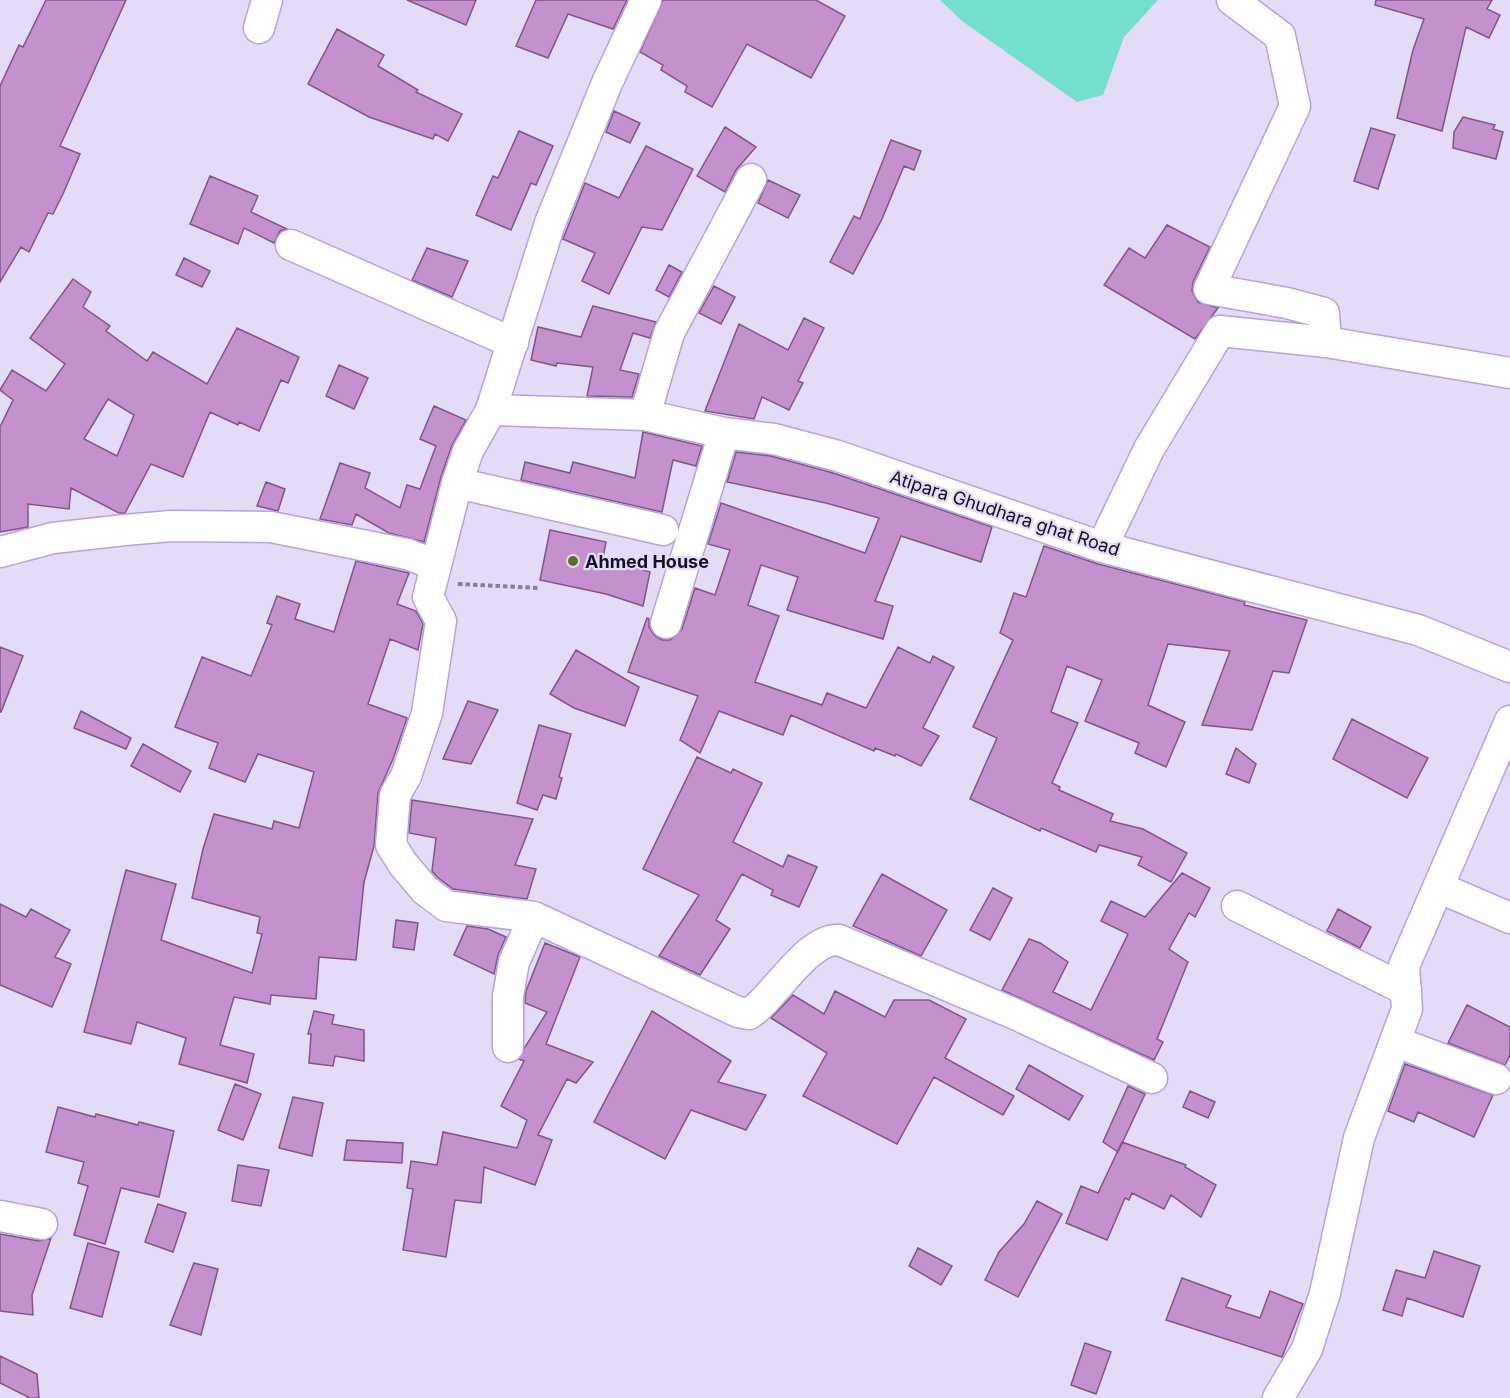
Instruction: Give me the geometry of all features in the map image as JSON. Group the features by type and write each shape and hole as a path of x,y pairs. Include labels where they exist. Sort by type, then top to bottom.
{"street":[{"path":"646,0 606,83 550,223 491,410 468,451 457,483 446,575 428,597 441,621 435,671 427,713 406,776 394,795 391,845 403,864 425,890 446,906 534,917 738,1012 750,1014 788,974 818,947 832,939 839,940 1015,1014 1152,1078"},
{"path":"1209,289 1294,106 1280,36 1232,0"},
{"path":"645,415 669,333 751,179"},
{"path":"291,245 513,343"},
{"path":"1102,547 1149,449 1220,331 1224,310 1209,289"},
{"path":"1209,289 1287,303 1324,313 1326,342"},
{"path":"1220,331 1326,342 1510,373"},
{"name":"Atipara Ghudhara ghat Road","path":"491,410 645,415 724,434 774,439 838,456 1102,547 1418,630 1510,667"},
{"path":"666,623 724,434"},
{"path":"457,483 663,530"},
{"path":"0,552 52,538 125,530 171,526 271,527 407,554 446,575"},
{"path":"1278,1398 1307,1349 1325,1293 1359,1138 1407,1009 1404,966 1440,888 1510,721"},
{"path":"1440,888 1510,918"},
{"path":"1237,906 1406,990"},
{"path":"508,1047 508,996 514,962 534,917"},
{"path":"1396,1042 1496,1079"},
{"path":"0,1216 42,1224"}],"path":[{"path":"446,575 538,588"}],"shaded area":[{"path":"940,0 1158,0 1124,37 1103,95 1077,102 962,21"}],"building":[{"path":"46,0 126,0 60,146 80,154 63,194 53,214 48,213 29,252 21,247 0,282 0,86 19,45 23,47"},
{"path":"407,0 476,0 466,25"},
{"path":"536,0 627,0 613,29 568,14 548,58 516,46"},
{"path":"663,0 816,0 845,16 811,78 747,44 712,107 685,92 687,86 661,70 663,65 640,52"},
{"path":"1376,0 1492,0 1487,9 1500,15 1489,38 1466,27 1442,131 1397,118 1413,50 1424,19 1375,5"},
{"path":"337,29 384,55 378,66 418,90 416,92 462,114 448,141 435,134 433,139 369,117 308,84"},
{"path":"614,111 640,123 630,143 606,132"},
{"path":"1463,117 1495,125 1493,129 1503,132 1496,159 1453,148 1454,132"},
{"path":"725,127 756,147 736,170 725,192 697,176"},
{"path":"1371,128 1395,135 1378,189 1354,181"},
{"path":"519,131 553,146 536,185 531,183 511,230 476,215 493,176 498,178"},
{"path":"891,140 921,151 914,170 904,166 882,219 853,274 830,262 854,216 860,219"},
{"path":"646,146 693,169 662,230 642,227 609,294 582,281 595,253 563,239 585,183 619,198"},
{"path":"210,176 258,196 251,212 287,229 280,231 274,243 244,228 238,244 190,224"},
{"path":"768,180 800,195 788,218 758,203"},
{"path":"1167,225 1210,247 1193,282 1192,291 1198,302 1218,308 1195,339 1104,285 1129,248 1145,258"},
{"path":"427,248 468,261 452,297 412,280"},
{"path":"184,258 210,271 202,287 176,275"},
{"path":"669,265 682,272 669,297 656,290"},
{"path":"73,279 91,292 83,307 110,326 106,331 147,361 153,352 207,384 237,328 299,357 288,383 281,380 259,431 239,422 238,425 210,412 183,477 151,464 125,513 119,513 71,488 69,509 28,504 28,527 0,532 0,427 13,400 0,390 12,370 46,391 65,364 30,338","holes":["108,399 134,415 117,456 84,439"]},
{"path":"714,286 735,297 721,324 699,313"},
{"path":"593,306 656,322 650,338 633,333 620,370 639,374 632,397 587,396 593,367 557,363 556,366 531,360 538,327 581,337"},
{"path":"804,318 824,328 798,381 803,383 789,410 762,397 754,419 705,411 739,324 788,350"},
{"path":"339,365 368,378 354,409 326,396"},
{"path":"434,406 466,420 452,445 424,542 389,533 356,514 352,525 320,519 340,463 370,473 365,488 400,508 407,485 420,489 436,446 420,439"},
{"path":"643,432 702,446 696,466 673,460 662,512 521,480 525,462 570,473 573,462 635,478"},
{"path":"736,452 771,456 833,473 992,527 981,562 901,536 875,601 893,606 883,639 787,610 798,577 761,565 748,605 779,616 755,682 822,705 827,693 866,708 898,647 930,663 933,656 954,667 923,728 939,736 921,766 896,754 895,756 875,748 874,751 791,715 783,735 719,711 700,753 680,740 698,696 628,672 647,618 654,635 662,640 670,640 682,629 695,588 715,595 730,550 708,544 721,503 865,553 879,518 826,503 727,482"},
{"path":"266,482 285,489 278,511 257,506"},
{"name":"Ahmed House","path":"550,530 606,542 603,558 650,572 643,606 606,594 540,580"},
{"path":"1044,546 1098,564 1245,602 1244,605 1307,620 1289,673 1273,671 1252,730 1202,725 1230,651 1168,644 1148,705 1185,722 1166,767 1135,753 1139,743 1085,721 1102,680 1067,666 1051,712 1078,723 1052,783 1060,787 1059,790 1113,814 1110,821 1143,829 1187,853 1171,882 1138,865 1142,857 1099,845 1096,852 1041,828 1040,831 970,799 997,738 973,727 1013,640 1000,633 1014,593 1026,597"},
{"path":"356,561 409,573 397,604 416,611 423,624 418,650 390,639 368,704 407,718 378,793 374,846 364,882 356,960 319,957 316,999 271,995 270,1004 234,997 220,1045 254,1054 247,1083 179,1064 186,1038 137,1022 131,1044 84,1032 126,870 176,884 161,940 252,973 262,934 257,933 260,917 192,898 203,849 214,814 272,829 274,821 299,828 314,772 258,754 245,782 209,768 218,743 175,727 202,657 251,676 272,625 267,623 277,596 300,604 295,619 334,632"},
{"path":"0,647 23,656 1,712 0,712"},
{"path":"576,650 639,687 625,726 574,708 550,694"},
{"path":"468,701 498,710 471,764 443,759"},
{"path":"81,711 131,738 126,749 74,728"},
{"path":"1352,719 1428,758 1407,798 1333,759"},
{"path":"539,725 571,734 559,777 562,778 556,799 543,795 537,810 517,803"},
{"path":"143,744 191,771 180,792 131,766"},
{"path":"1236,748 1256,764 1249,783 1226,774"},
{"path":"697,757 731,773 733,769 762,783 733,842 783,867 788,855 817,867 799,907 771,895 773,890 742,874 716,920 730,929 700,975 659,956 699,895 643,869"},
{"path":"412,800 533,819 515,865 536,869 527,899 453,889 437,877 432,871 436,838 409,833"},
{"path":"1182,873 1210,888 1195,917 1189,913 1169,949 1188,962 1157,1039 1163,1042 1154,1060 1002,990 1029,939 1040,943 1068,962 1053,992 1091,1010 1128,934 1101,921 1111,901 1145,917"},
{"path":"882,874 947,910 921,956 853,926"},
{"path":"993,888 1012,898 990,940 970,930"},
{"path":"0,904 26,917 31,909 70,930 55,957 71,964 52,1007 0,985"},
{"path":"1338,909 1371,927 1360,948 1327,931"},
{"path":"396,920 418,923 414,950 393,947"},
{"path":"467,926 488,929 506,937 498,955 494,974 454,955"},
{"path":"545,943 580,957 546,1044 593,1062 576,1083 567,1079 538,1135 552,1140 535,1185 484,1167 481,1203 455,1200 446,1257 403,1250 413,1189 407,1188 411,1161 437,1165 443,1132 517,1148 527,1120 501,1106 524,1061 519,1059 547,1012 525,1003 526,991"},
{"path":"835,991 885,1017 894,1000 929,1000 966,1019 945,1058 1014,1096 1003,1115 934,1077 897,1144 803,1096 827,1053 771,1018 793,995 824,1014"},
{"path":"1467,1005 1510,1027 1510,1055 1505,1065 1448,1043"},
{"path":"314,1011 334,1015 332,1024 364,1030 364,1061 335,1056 333,1066 309,1063 311,1034 308,1034"},
{"path":"652,1011 731,1061 718,1082 766,1095 746,1130 691,1110 665,1159 594,1122"},
{"path":"1405,1064 1493,1095 1474,1137 1418,1112 1414,1122 1388,1111"},
{"path":"1029,1065 1083,1096 1069,1120 1016,1089"},
{"path":"235,1084 261,1094 243,1140 218,1130"},
{"path":"1128,1086 1145,1094 1118,1152 1103,1142"},
{"path":"1190,1091 1215,1102 1208,1118 1183,1107"},
{"path":"293,1097 323,1103 312,1156 279,1148"},
{"path":"58,1107 95,1117 96,1114 138,1125 139,1122 174,1131 159,1197 121,1188 105,1244 74,1235 88,1186 78,1183 84,1162 46,1152"},
{"path":"347,1140 403,1143 402,1163 344,1160"},
{"path":"1122,1142 1186,1165 1185,1167 1216,1185 1201,1217 1171,1195 1164,1209 1132,1193 1129,1200 1125,1198 1107,1240 1066,1223 1081,1186 1098,1193"},
{"path":"238,1165 269,1170 261,1206 232,1201"},
{"path":"1037,1201 1062,1214 1018,1297 985,1280 999,1252 1024,1224"},
{"path":"158,1204 186,1213 173,1252 145,1242"},
{"path":"0,1234 39,1241 51,1238 32,1295 33,1315 0,1311"},
{"path":"88,1243 119,1252 102,1317 70,1308"},
{"path":"918,1248 952,1266 941,1285 909,1266"},
{"path":"1434,1251 1480,1266 1463,1317 1407,1298 1402,1316 1383,1310 1396,1270 1425,1278"},
{"path":"194,1263 218,1269 201,1335 170,1325"},
{"path":"1182,1278 1231,1296 1226,1307 1260,1318 1270,1291 1303,1304 1282,1357 1166,1320"},
{"path":"1085,1343 1111,1352 1096,1394 1071,1385"},
{"path":"0,1356 37,1374 39,1398 30,1398 0,1383"}],"place":[{"name":"Ahmed House","path":"573,561"}]}
